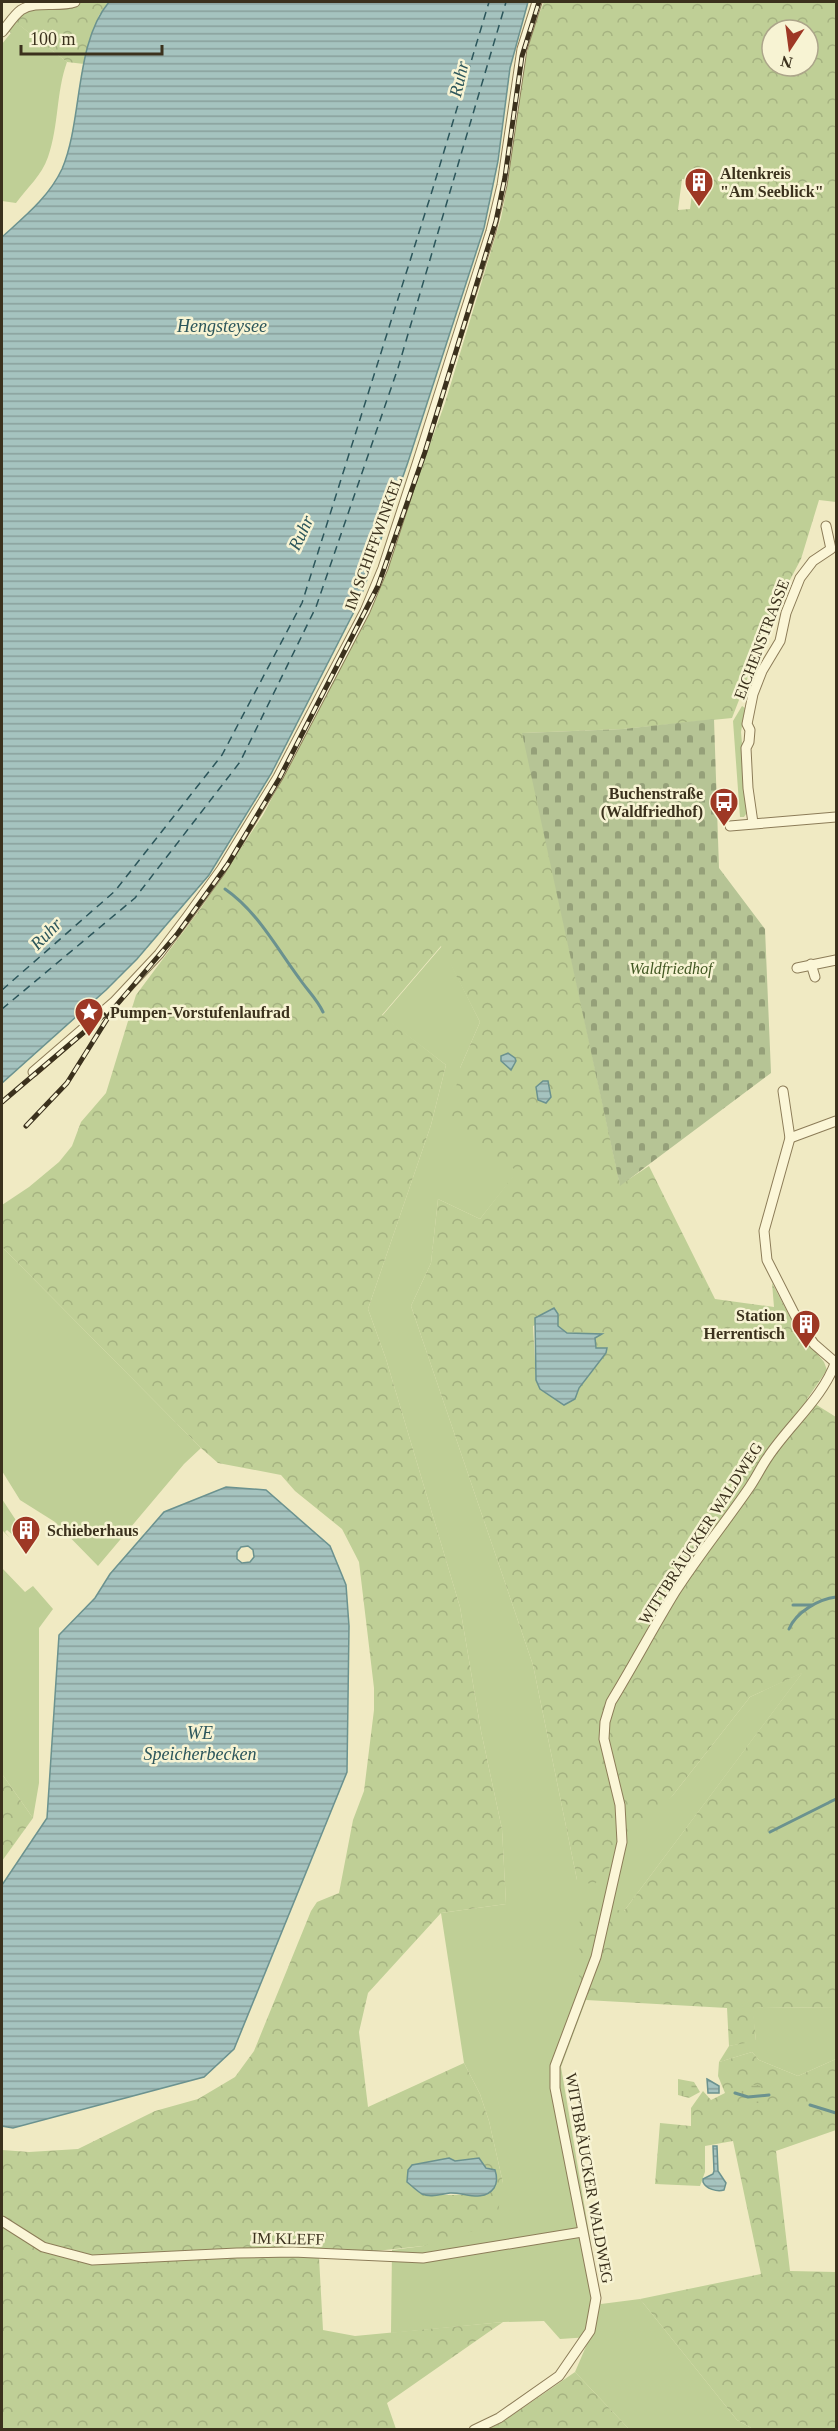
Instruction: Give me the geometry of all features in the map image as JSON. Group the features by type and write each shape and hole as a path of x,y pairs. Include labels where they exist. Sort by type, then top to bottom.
{"street":[{"path":"2,32 20,10 27,7 64,5 75,2"},
{"name":"IM SCHIFFWINKEL","path":"33,1072 114,1002 159,954 221,870 278,777 365,611 383,568 491,231 502,185 522,50 537,2"},
{"name":"EICHENSTRASSE","path":"753,823 746,748 749,742 750,730 747,724 753,694 762,671 780,641 786,613 800,578 813,561 834,549 826,526"},
{"path":"730,826 837,817"},
{"path":"797,968 837,960"},
{"path":"811,964 815,977"},
{"path":"783,1092 790,1138 764,1231 767,1260 798,1321 814,1344 836,1362"},
{"path":"790,1138 837,1120"},
{"name":"WITTBRÄUCKER WALDWEG","path":"474,2430 499,2418 559,2376 590,2331 596,2298 555,2088 555,2066 596,1957 622,1842 620,1805 604,1739 605,1722 611,1702 675,1592 749,1488 768,1456 829,1379 836,1362"},
{"name":"IM KLEFF","path":"2,2221 43,2247 92,2260 237,2253 423,2258 582,2232"}],"green space":[{"path":"24,2 109,2 99,15 84,64 67,62 19,25 11,33 5,28"},
{"path":"544,2 836,2 836,502 819,500 801,559 774,610 732,718 623,729 523,733 620,1185 649,1166 715,1299 774,1307 772,1283 796,1328 824,1362 827,1370 807,1399 836,1417 836,2007 753,2008 756,2041 729,2046 727,2008 586,2000 579,1984 580,1905 624,1911 802,1673 750,1697 673,1795 594,1885 577,1880 533,1665 411,1306 431,1263 438,1199 480,1219 517,1171 449,1122 460,1068 480,1022 441,946 382,1015 446,1065 431,1125 368,1309 386,1359 460,1607 481,1731 502,1829 506,1904 441,1913 368,1993 359,2032 368,2107 464,2063 480,2094 489,2121 503,2183 496,2224 423,2246 319,2257 323,2330 355,2336 503,2322 387,2403 396,2429 2,2429 2,2150 29,2152 78,2149 155,2111 198,2099 235,2077 254,2051 311,1911 317,1902 339,1893 353,1820 364,1791 374,1710 374,1688 359,1562 342,1529 295,1491 281,1475 218,1463 201,1448 2,1247 2,1205 29,1187 59,1162 72,1146 81,1122 106,1093 136,995 201,908 263,815 367,617 445,403 501,218 517,106 533,31","holes":["682,179 694,180 690,209 678,210","558,1314 558,1326 567,1333 601,1334 595,1338 596,1348 607,1348 606,1353 578,1388 575,1399 564,1404 540,1389 536,1380 533,1326","449,2158 455,2161 479,2158 484,2166 491,2169 497,2181 492,2190 485,2193 456,2195 422,2194 407,2182 419,2164"]},
{"path":"18,24 67,62 48,157 38,176 16,203 2,201 2,44"},
{"path":"742,706 745,708 741,732 748,811 744,817 740,817 733,721"},
{"name":"Waldfriedhof","path":"714,719 719,868 765,929 771,1073 620,1186 522,733 623,729"},
{"path":"442,946 480,1022 460,1068 518,1171 480,1219 438,1199 431,1263 411,1306 533,1665 577,1880 673,1795 750,1697 803,1672 624,1911 579,1984 586,2000 561,2067 601,2304 640,2299 737,2420 753,2429 629,2429 575,2372 590,2337 560,2339 544,2321 503,2322 391,2333 392,2250 423,2246 503,2183 489,2121 480,2094 464,2063 441,1913 506,1904 502,1829 481,1731 460,1607 386,1359 368,1309 431,1125 446,1065 382,1016"},
{"path":"2,1247 201,1448 184,1464 98,1566 55,1522 20,1500 2,1471"},
{"path":"2,1499 21,1528 17,1524 15,1526 20,1531 15,1537 7,1530 5,1532 10,1538 2,1530"},
{"path":"2,1568 25,1592 33,1586 53,1609 39,1628 39,1783 33,1818 2,1774"},
{"path":"2,1774 33,1818 2,1861"},
{"path":"836,2007 836,2059 798,2076 759,2060 752,2052 719,2062 729,2046 756,2040 752,2008"},
{"path":"752,2052 759,2060 798,2076 836,2059 836,2130 776,2151 790,2271 836,2272 836,2429 753,2429 737,2420 640,2299 761,2274 733,2141 705,2146 705,2172 700,2186 655,2184 660,2123 691,2126 691,2108 703,2091 711,2100 725,2093 718,2076 719,2062"},
{"path":"678,2079 694,2082 700,2092 689,2098 678,2095"},
{"path":"738,2085 760,2085 765,2103 743,2103"},
{"path":"575,2372 629,2429 488,2429 501,2423"}],"water":[{"name":"Hengsteysee","path":"109,2 528,2 510,68 498,161 484,228 408,462 359,602 271,774 209,875 137,959 106,990 2,1083 2,237 43,198 62,169 69,149 84,60 98,19"},
{"path":"508,1053 516,1061 511,1070 501,1061 501,1056"},
{"path":"543,1081 548,1081 551,1097 546,1103 538,1100 536,1087"},
{"path":"554,1308 558,1314 558,1326 567,1333 602,1334 595,1338 596,1348 607,1348 606,1353 579,1388 575,1399 564,1405 540,1389 536,1380 535,1318"},
{"name":"WE Speicherbecken","path":"226,1487 266,1490 330,1546 346,1585 349,1626 347,1772 234,2049 204,2077 13,2128 2,2126 2,1885 47,1818 59,1635 95,1598 110,1574 164,1512","holes":["248,1546 253,1550 254,1557 250,1562 242,1563 237,1559 237,1552 241,1547"]},
{"path":"707,2079 719,2086 719,2093 708,2093"},
{"path":"713,2146 717,2146 718,2171 726,2183 724,2190 712,2189 703,2182 703,2179 713,2174 714,2171"},
{"path":"449,2158 455,2161 479,2158 486,2168 495,2170 497,2179 494,2188 479,2196 450,2193 429,2196 422,2194 407,2182 408,2170 412,2165"}],"waterway":[{"path":"225,889 256,919 323,1012"},
{"path":"789,1629 797,1617 809,1607 822,1600 836,1597"},
{"path":"793,1605 812,1605"},
{"path":"770,1832 836,1799"},
{"path":"735,2093 748,2097 769,2095"},
{"path":"810,2105 836,2113"}],"ferry route":[{"path":"2,990 115,891 222,755 302,603 489,2"},
{"path":"2,1009 135,898 240,762 316,607 398,368 506,2"}],"railway":[{"path":"26,1126 67,1083 114,1008 178,933 228,864 279,779 378,586 425,452 496,221 505,177 522,56 539,2"},
{"path":"2,1102 104,1015"}],"place":[{"name":"Altenkreis \"Am Seeblick\"","path":"699,208"},
{"name":"Buchenstraße (Waldfriedhof)","path":"724,828"},
{"name":"Pumpen-Vorstufenlaufrad","path":"89,1038"},
{"name":"Station Herrentisch","path":"806,1350"},
{"name":"Schieberhaus","path":"26,1556"}],"water label":[{"name":"Ruhr","path":"459,79"},
{"name":"Ruhr","path":"301,533"},
{"name":"Ruhr","path":"46,934"}]}
